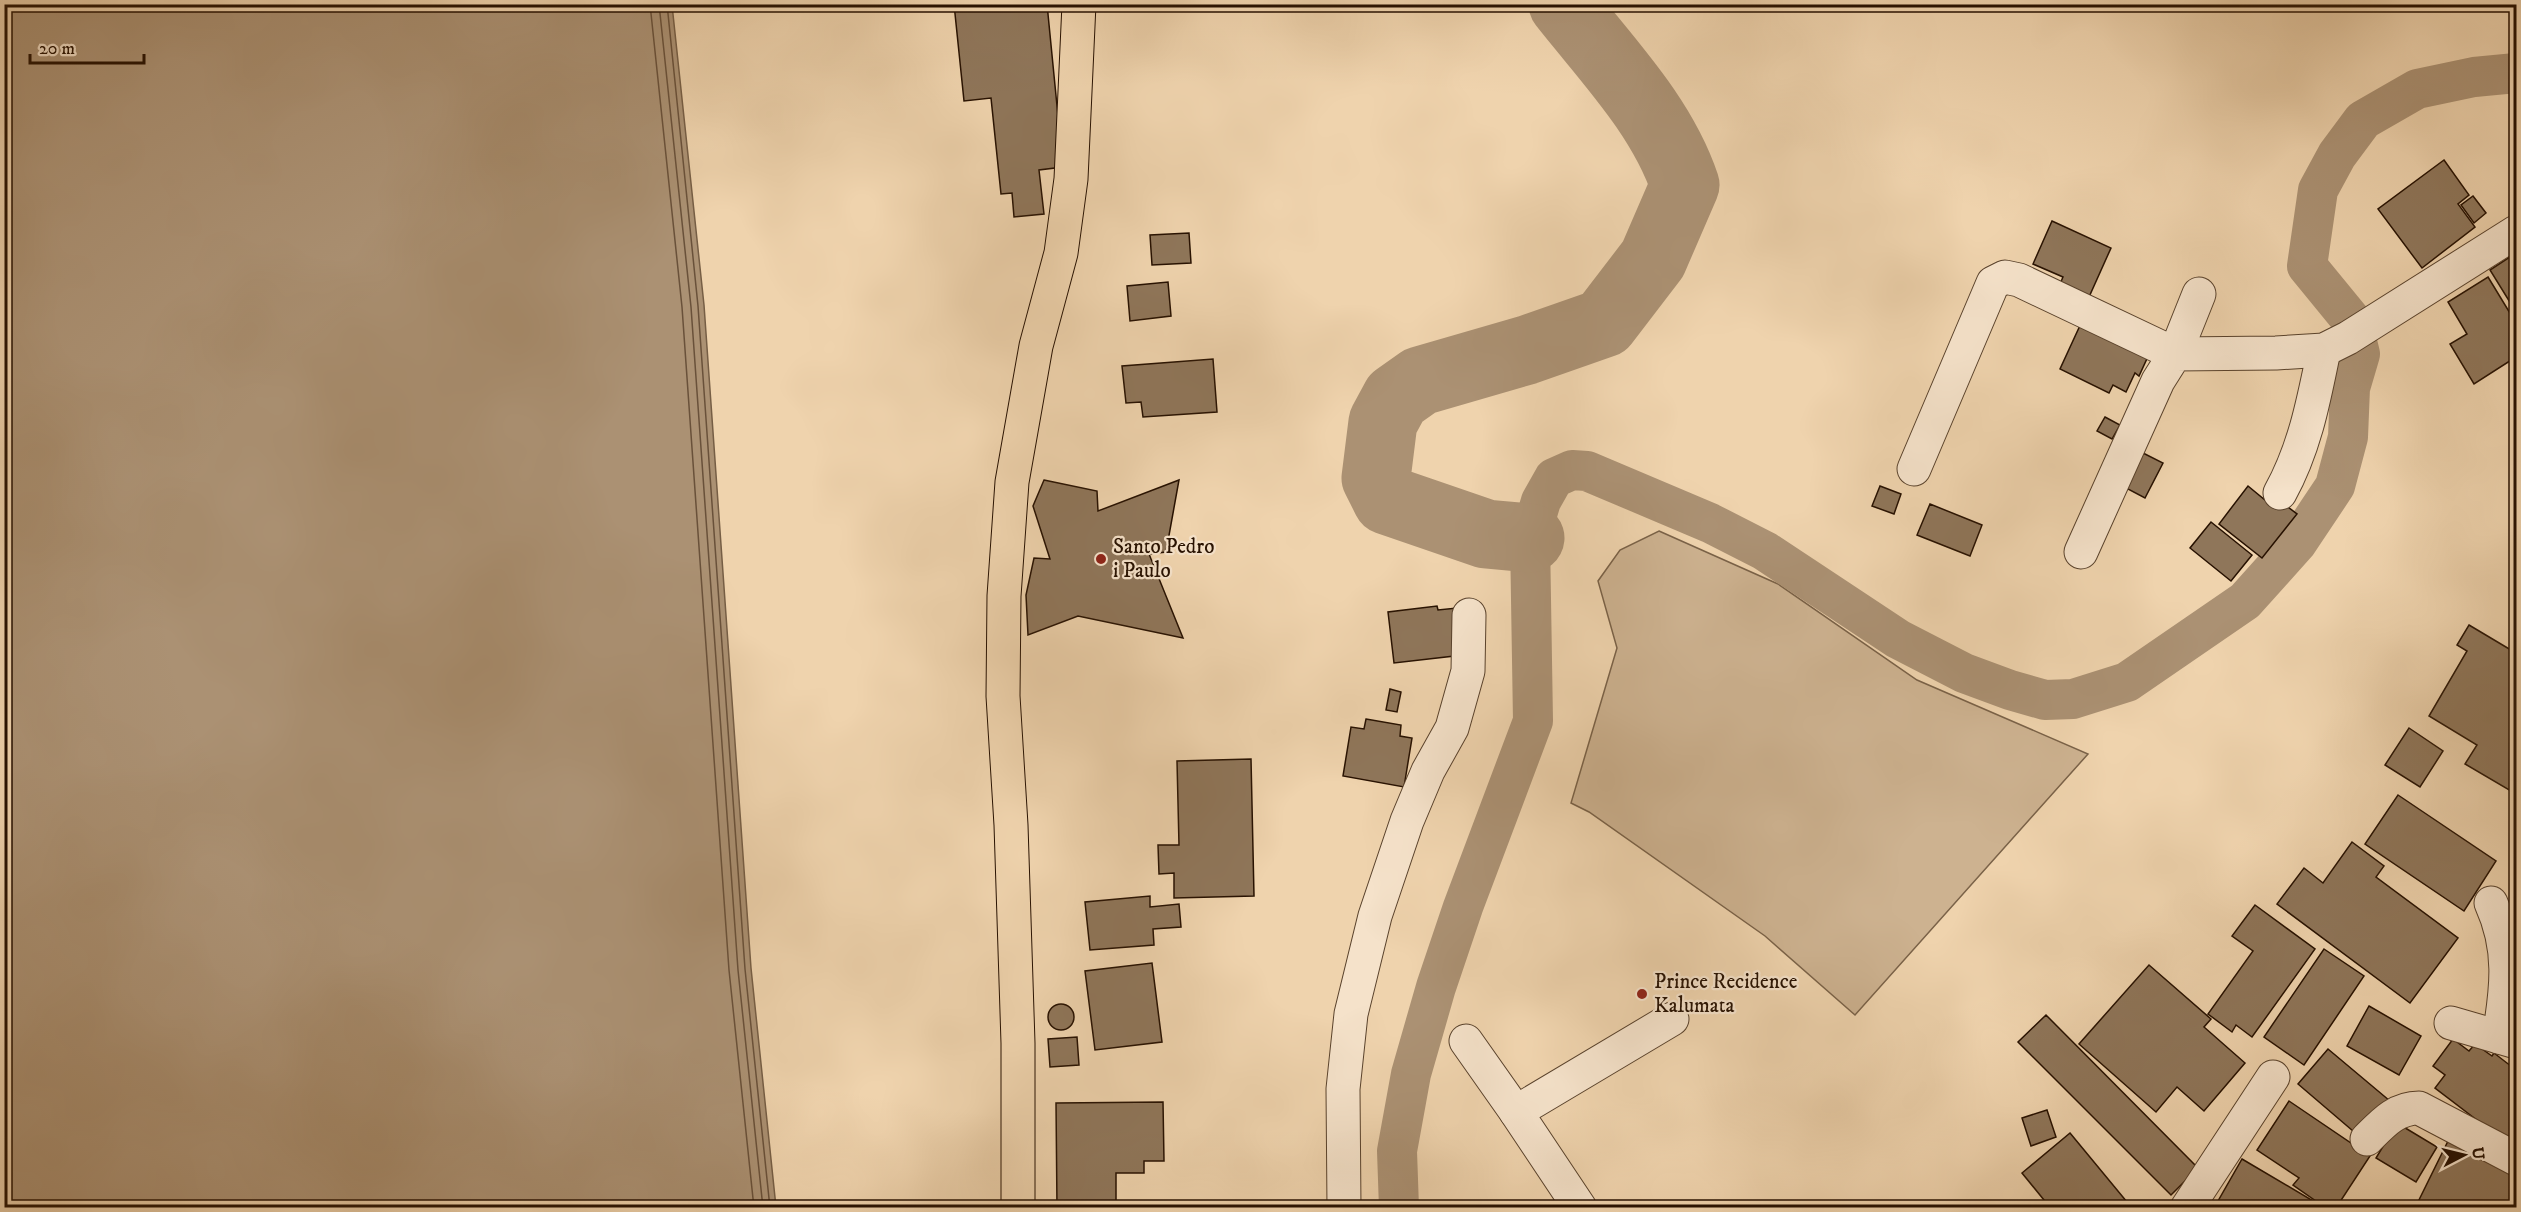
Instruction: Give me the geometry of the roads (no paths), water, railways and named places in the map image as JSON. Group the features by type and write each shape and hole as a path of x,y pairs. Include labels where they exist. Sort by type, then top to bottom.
{"highway":[{"path":"1018,1208 1018,1043 1011,825 1003,696 1004,596 1012,482 1036,346 1061,253 1071,179 1079,4"}],"street":[{"path":"1914,469 1993,284 2005,277 2019,280 2175,354 2276,353 2336,344 2517,232"},
{"path":"2081,552 2158,381 2175,354 2199,294"},
{"path":"2280,493 2293,470 2336,344"},
{"path":"1344,1208 1343,1089 1351,1014 1375,916 1407,821 1428,771 1452,728 1468,671 1469,615"},
{"path":"2451,1023 2508,1040 2502,927 2491,903"},
{"path":"1516,1112 1672,1019"},
{"path":"1467,1041 1580,1208"},
{"path":"2187,1208 2272,1077"},
{"path":"2367,1139 2389,1117 2406,1108 2419,1108 2517,1159"}],"water":[{"path":"5,4 672,5 704,305 751,968 776,1207 5,1207"}],"waterway":[{"path":"1530,538 1486,534 1387,500 1376,478 1383,422 1396,398 1420,381 1527,350 1604,323 1653,259 1685,185 1675,160 1648,112 1563,4"},
{"path":"1399,1208 1397,1151 1411,1074 1436,987 1463,907 1533,721 1530,538 1541,501 1554,478 1572,470 1587,471 1710,523 1765,551 1898,639 1964,673 2010,690 2045,700 2073,699 2127,682 2245,601 2297,543 2335,486 2348,437 2350,388 2360,354 2352,321 2307,266 2318,190 2337,155 2363,120 2417,89 2474,77 2516,73"}],"place":[{"name":"Santo Pedro i Paulo","path":"1101,559"},
{"name":"Prince Recidence Kalumata","path":"1642,994"}]}
